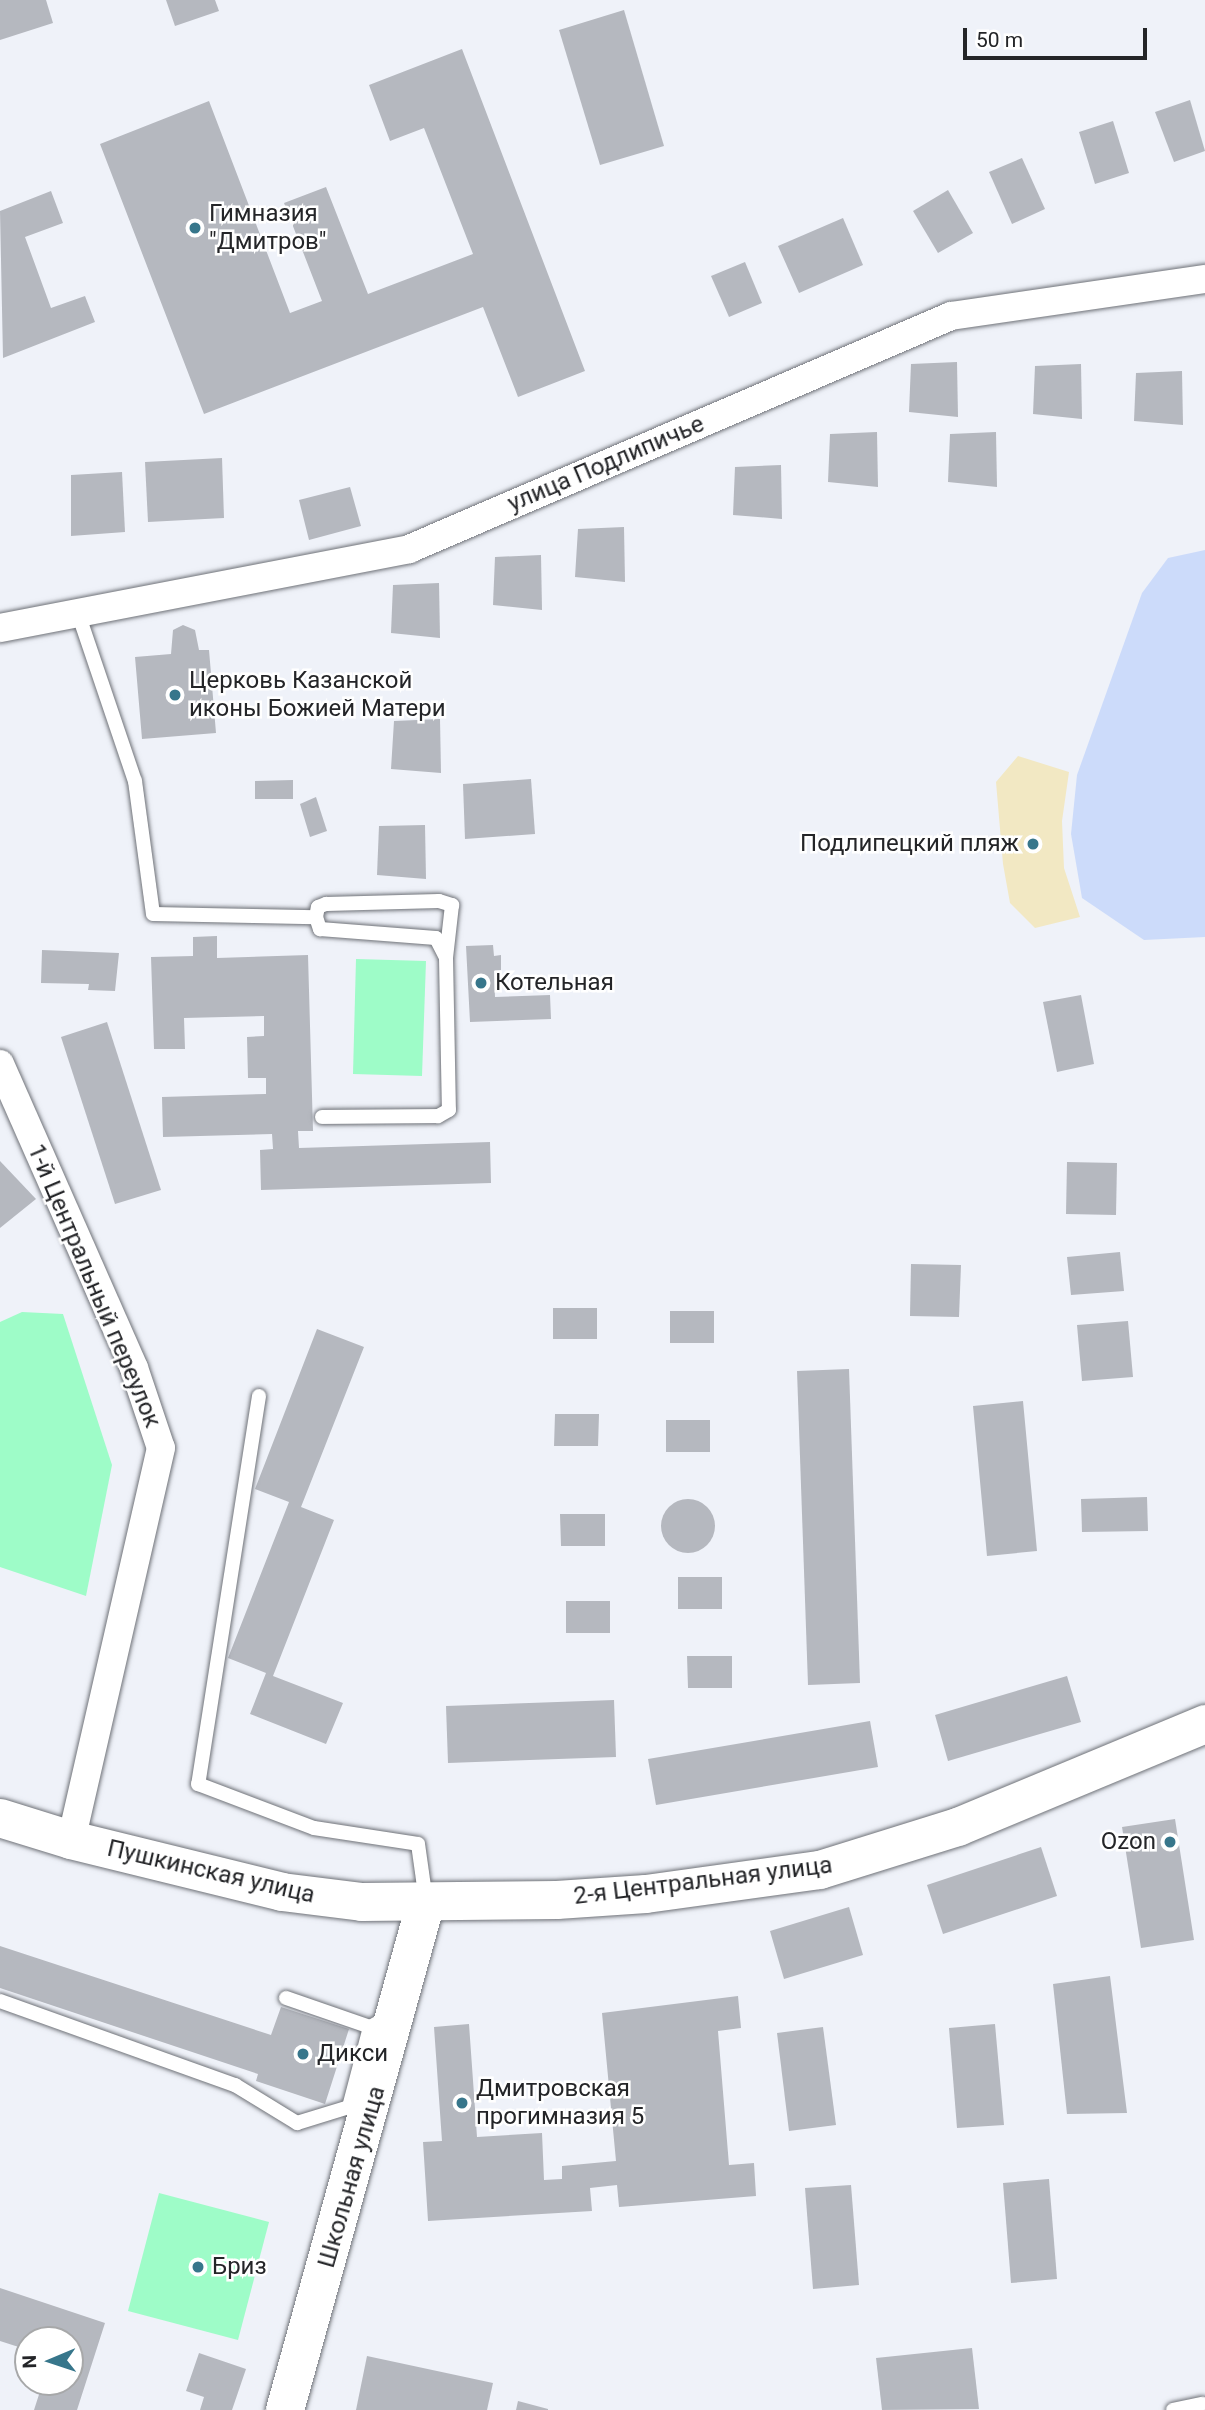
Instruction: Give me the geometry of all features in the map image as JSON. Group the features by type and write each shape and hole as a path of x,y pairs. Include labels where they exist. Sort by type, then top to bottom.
{"street":[{"name":"улица Подлипичье","path":"0,628 409,549 951,316 1205,279"},
{"path":"0,646 39,621"},
{"name":"1-й Центральный переулок","path":"0,1064 134,1368 161,1448 71,1840"},
{"name":"2-я Центральная улица","path":"426,1902 646,1894 820,1870 958,1827 1205,1724"},
{"name":"Пушкинская улица","path":"0,1818 71,1840 282,1892 362,1902 426,1902"},
{"name":"Школьная улица","path":"285,2410 384,2019 426,1902"}],"lane":[{"path":"78,613 135,781 152,912 316,917"},
{"path":"322,1116 428,1117 449,1110 446,958 452,905 439,901 318,906 316,917 320,929 436,939 446,958"},
{"path":"259,1395 198,1784 314,1828 418,1844 426,1902"},
{"path":"0,2001 235,2085 297,2123 349,2107 384,2019 286,1998"},
{"path":"1173,2410 1203,2406"}],"green space":[{"path":"356,959 426,961 422,1076 353,1074"},
{"path":"22,1312 63,1314 112,1465 86,1596 0,1567 0,1322"},
{"name":"Бриз","path":"159,2193 269,2222 238,2340 128,2311"}],"sand":[{"name":"Подлипецкий пляж","path":"1018,756 1069,772 1062,821 1064,868 1080,917 1035,928 1010,903 1003,864 996,782"}],"water":[{"path":"1205,550 1205,937 1144,940 1082,898 1071,834 1077,775 1142,593 1168,558"}],"building":[{"path":"0,0 46,0 53,23 0,40"},
{"path":"166,0 215,0 219,11 175,26"},
{"path":"624,10 664,146 600,165 559,30"},
{"name":"Гимназия \"Дмитров\"","path":"462,49 585,371 518,397 483,307 204,414 100,144 209,101 290,313 322,301 284,203 326,187 368,294 473,254 424,128 390,141 369,85"},
{"path":"1190,100 1205,151 1174,162 1155,112"},
{"path":"1113,121 1129,173 1095,184 1079,132"},
{"path":"1022,158 1045,209 1012,224 989,172"},
{"path":"948,190 973,233 938,253 913,211"},
{"path":"51,191 63,223 25,237 51,308 85,296 95,322 3,358 0,211"},
{"path":"843,218 863,265 799,293 778,246"},
{"path":"745,262 762,303 729,317 711,276"},
{"path":"957,362 958,417 909,412 911,364"},
{"path":"1081,364 1082,419 1033,414 1035,366"},
{"path":"1182,371 1183,425 1134,421 1136,373"},
{"path":"877,432 878,487 828,482 830,434"},
{"path":"996,432 997,487 948,482 950,434"},
{"path":"222,458 224,518 148,522 145,462"},
{"path":"781,465 782,519 733,515 735,467"},
{"path":"122,472 125,532 71,536 71,475"},
{"path":"350,487 361,526 309,540 299,500"},
{"path":"624,527 625,582 575,577 578,529"},
{"path":"541,555 542,610 493,605 495,557"},
{"path":"439,583 440,638 391,633 393,585"},
{"name":"Церковь Казанской иконы Божией Матери","path":"183,625 195,630 199,650 209,650 216,733 142,739 135,657 171,654 173,630"},
{"path":"440,719 441,773 391,769 394,721"},
{"path":"531,779 535,834 465,839 463,784"},
{"path":"293,780 293,799 255,799 255,781"},
{"path":"316,797 327,831 310,837 300,804"},
{"path":"425,825 426,879 377,875 379,826"},
{"path":"217,936 217,958 308,955 313,1131 298,1131 299,1148 490,1142 491,1183 261,1190 260,1150 273,1149 272,1134 163,1137 162,1097 266,1094 266,1078 248,1078 247,1037 264,1036 264,1016 184,1018 185,1049 154,1049 151,957 193,956 193,937"},
{"name":"Котельная","path":"493,945 494,956 501,955 501,970 494,971 495,997 550,995 551,1019 470,1022 466,946"},
{"path":"42,950 119,953 115,991 88,990 89,984 41,983"},
{"path":"1081,995 1094,1064 1057,1072 1043,1002"},
{"path":"107,1022 161,1190 115,1204 61,1037"},
{"path":"0,1161 36,1199 0,1228"},
{"path":"1067,1162 1117,1163 1116,1215 1066,1214"},
{"path":"1120,1252 1124,1291 1071,1295 1067,1257"},
{"path":"911,1264 961,1265 959,1317 910,1316"},
{"path":"553,1308 597,1308 597,1339 553,1339"},
{"path":"670,1311 714,1311 714,1343 670,1343"},
{"path":"1128,1321 1133,1377 1082,1381 1077,1325"},
{"path":"317,1329 364,1347 301,1507 334,1520 273,1676 343,1703 326,1744 250,1714 266,1673 228,1658 289,1502 255,1489"},
{"path":"849,1369 860,1683 808,1685 797,1371"},
{"path":"1023,1401 1037,1551 987,1556 973,1406"},
{"path":"555,1414 599,1414 598,1446 554,1446"},
{"path":"666,1420 710,1420 710,1452 666,1452"},
{"path":"1147,1497 1148,1531 1082,1532 1081,1499"},
{"path":"688,1499 707,1507 715,1526 707,1545 688,1553 669,1545 661,1526 669,1507"},
{"path":"560,1514 605,1514 605,1546 561,1546"},
{"path":"678,1577 722,1577 722,1609 678,1609"},
{"path":"566,1601 610,1601 610,1633 566,1633"},
{"path":"687,1656 732,1656 732,1688 688,1688"},
{"path":"1067,1676 1081,1722 948,1761 935,1715"},
{"path":"614,1700 616,1757 448,1763 446,1706"},
{"path":"870,1721 878,1767 656,1805 648,1759"},
{"path":"1175,1819 1194,1940 1141,1948 1122,1827"},
{"path":"1041,1847 1057,1896 943,1934 927,1885"},
{"path":"849,1907 863,1955 784,1979 770,1931"},
{"path":"0,1946 271,2035 281,2007 349,2029 325,2104 256,2081 258,2074 0,1988"},
{"path":"1110,1976 1127,2113 1067,2114 1053,1984"},
{"path":"738,1996 741,2028 718,2031 729,2165 754,2163 756,2196 619,2207 617,2185 590,2188 592,2211 428,2221 423,2142 442,2141 434,2027 469,2024 477,2137 542,2133 544,2180 562,2179 562,2166 616,2161 602,2013"},
{"path":"995,2024 1004,2125 957,2128 949,2028"},
{"path":"823,2027 836,2125 789,2131 777,2033"},
{"path":"1049,2179 1057,2279 1011,2283 1003,2183"},
{"path":"851,2185 859,2285 813,2289 805,2188"},
{"path":"0,2288 105,2323 84,2388 84,2326 14,2326 14,2346 0,2341"},
{"path":"972,2348 979,2409 882,2410 876,2358"},
{"path":"199,2353 246,2369 232,2410 200,2410 204,2397 186,2391"},
{"path":"367,2356 493,2383 487,2410 356,2410"},
{"path":"38,2396 82,2396 77,2410 34,2410"},
{"path":"518,2401 548,2409 548,2410 516,2410"}],"place":[{"name":"Гимназия \"Дмитров\"","path":"195,228"},
{"name":"Церковь Казанской иконы Божией Матери","path":"175,695"},
{"name":"Подлипецкий пляж","path":"1033,844"},
{"name":"Котельная","path":"481,983"},
{"name":"Ozon","path":"1170,1842"},
{"name":"Дикси","path":"303,2054"},
{"name":"Дмитровская прогимназия 5","path":"462,2103"},
{"name":"Бриз","path":"198,2267"}]}
